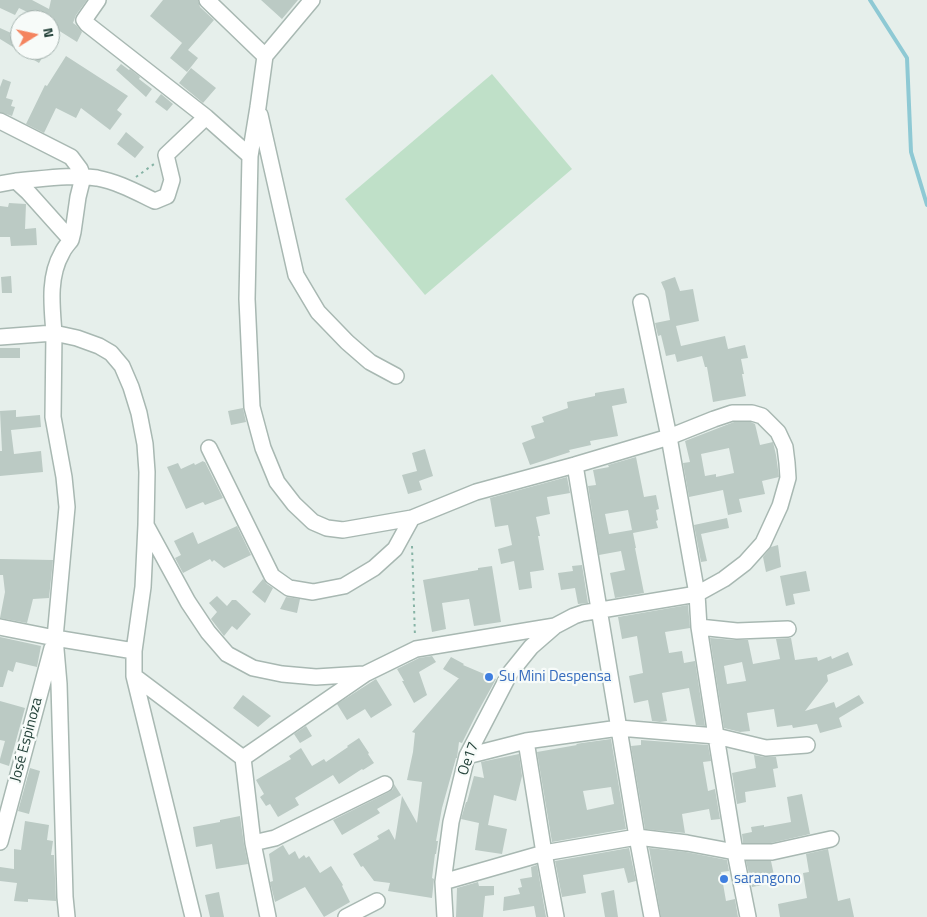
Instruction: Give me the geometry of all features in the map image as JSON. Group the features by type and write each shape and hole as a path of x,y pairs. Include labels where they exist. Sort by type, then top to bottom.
{"street":[{"path":"98,0 84,20 87,24 206,117 250,156"},
{"path":"207,0 265,56"},
{"path":"243,758 365,674 416,649 555,626 574,616 599,610 697,594 724,579 745,563 763,544 780,506 788,478 785,447 778,432 762,416 752,413 732,413 668,437 476,492 412,518 343,530 327,528 313,522 294,504 277,482 263,448 252,407 247,299 250,156 265,56 312,0"},
{"path":"258,107 296,275 318,312 347,342 370,362 396,376"},
{"path":"0,184 16,181 83,177 124,186 155,201 168,196 172,180 166,155 206,117"},
{"path":"0,121 70,157 80,169 83,177 71,240 61,254 55,269 52,307 54,333 53,417 64,477 66,506 55,638 60,684 67,917"},
{"path":"16,181 71,240"},
{"path":"641,302 697,594 699,627 716,736 748,917"},
{"path":"0,336 54,333 77,338 99,346 111,353 122,366 131,387 139,413 145,444 147,472 143,587 134,651 134,676 193,917"},
{"path":"209,448 272,576 290,588 313,592 344,586 374,568 395,549 412,518"},
{"path":"575,465 652,917"},
{"path":"146,525 188,602 208,632 227,654 253,668 282,674 316,678 365,674"},
{"name":"Oe17","path":"445,917 443,882 451,822 467,756 510,673 531,646 555,626"},
{"path":"0,627 134,651"},
{"path":"699,627 737,631 788,629"},
{"name":"José Espinoza","path":"0,842 55,638"},
{"path":"134,676 243,758 253,843 268,917"},
{"path":"467,756 526,740 619,728 716,736 766,748 807,745"},
{"path":"526,740 556,917"},
{"path":"253,843 275,838 385,784"},
{"path":"443,882 544,853 637,837 687,843 735,852 772,852 830,839"},
{"path":"346,917 377,902"}],"path":[{"path":"124,186 166,155"},
{"path":"412,546 416,649"}],"green space":[{"path":"492,74 572,169 425,295 345,199"}],"building":[{"path":"0,0 32,0 49,9 51,0 87,0 76,15 73,23 82,32 77,42 60,31 60,10 23,10 19,8 18,10 10,10 10,13 0,8"},
{"path":"163,0 198,0 200,7 214,20 188,50 198,58 187,72 170,58 182,43 150,16"},
{"path":"261,0 298,0 282,19"},
{"path":"0,28 10,32 10,45 0,39"},
{"path":"66,56 128,96 117,110 122,114 110,130 81,108 76,118 56,108 44,133 26,124 45,85 47,86"},
{"path":"121,64 140,77 139,79 152,89 146,97 116,70"},
{"path":"191,68 216,88 203,103 179,83"},
{"path":"3,79 11,82 6,98 13,100 11,106 15,107 12,116 0,112 0,87"},
{"path":"161,94 173,104 167,111 155,102"},
{"path":"126,132 144,147 135,158 117,144"},
{"path":"9,203 26,204 25,229 36,228 37,245 11,246 10,237 0,237 0,206 8,207"},
{"path":"11,276 12,293 2,293 1,277"},
{"path":"675,277 680,291 693,289 699,321 676,326 681,346 725,336 728,349 745,345 748,358 741,359 746,396 713,402 707,367 705,367 702,356 677,362 675,354 666,356 661,335 658,336 655,323 670,320 665,291 661,282"},
{"path":"0,348 20,348 20,358 0,358"},
{"path":"624,388 627,403 612,406 618,436 590,441 591,445 569,450 570,452 530,465 522,443 535,438 531,426 544,422 542,417 568,408 567,402 595,396 595,393"},
{"path":"243,408 246,422 231,425 228,411"},
{"path":"16,410 16,417 40,415 41,427 11,430 14,454 41,451 43,472 0,476 0,451 2,451 0,411"},
{"path":"734,422 751,422 755,424 760,445 773,442 779,477 762,481 765,494 739,499 742,512 728,515 723,490 689,497 683,463 690,462 685,441","holes":["729,448 734,473 716,477 716,474 705,476 701,454"]},
{"path":"425,449 433,476 419,481 422,490 408,494 402,475 417,471 412,453"},
{"path":"636,457 644,497 656,495 659,509 656,510 658,528 633,533 644,593 615,598 610,573 625,570 621,551 599,555 588,486 596,485 593,470 609,467 608,465","holes":["628,510 632,530 609,534 605,514"]},
{"path":"203,461 223,498 205,505 203,502 186,509 167,467 178,463 181,469"},
{"path":"567,477 570,493 547,497 550,514 536,517 544,570 530,572 532,588 519,590 514,561 501,564 498,549 512,545 508,525 495,527 490,498"},
{"path":"727,518 729,528 701,534 707,561 701,562 694,525"},
{"path":"237,526 251,555 224,568 210,559 183,573 175,558 181,555 174,541 193,532 198,544"},
{"path":"778,545 781,567 766,572 763,557 771,547"},
{"path":"0,559 53,560 49,598 33,599 27,623 0,618 5,592 3,575 0,575"},
{"path":"582,565 588,603 578,604 575,588 561,590 558,573 573,571 572,566"},
{"path":"492,566 501,622 474,626 469,599 442,603 446,629 432,632 423,580"},
{"path":"806,571 810,591 793,594 795,604 786,606 780,576"},
{"path":"263,579 273,588 265,603 252,592"},
{"path":"217,596 227,606 232,600 236,600 251,614 237,630 232,626 224,636 211,619 217,612 209,603"},
{"path":"286,597 300,599 297,613 280,609"},
{"path":"688,605 690,628 665,632 669,653 682,651 684,663 695,661 705,726 696,725 689,688 662,693 667,721 652,721 648,700 634,703 629,676 643,673 637,636 622,639 618,617"},
{"path":"0,637 41,646 37,667 16,662 13,672 8,670 3,687 0,687"},
{"path":"710,638 748,640 753,664 780,659 776,639 791,638 795,660 817,657 818,661 831,656 832,659 848,652 853,665 827,675 828,681 805,711 834,702 836,708 859,695 864,703 839,718 842,727 820,733 817,724 793,728 792,725 777,727 774,709 747,713 750,731 740,732 724,728","holes":["742,662 746,681 727,684 724,666"]},
{"path":"432,656 436,662 419,672 427,695 414,703 397,669 419,658"},
{"path":"451,657 463,665 496,679 462,743 459,742 457,758 442,808 436,841 438,841 432,878 434,879 432,898 388,891 390,883 374,881 363,866 361,867 353,854 379,839 377,836 389,829 395,840 402,796 417,823 422,782 407,780 415,733 412,732 459,678 443,669"},
{"path":"376,679 392,705 371,718 365,709 347,720 337,704"},
{"path":"243,695 271,716 258,727 233,708"},
{"path":"0,701 25,708 9,766 0,763 5,741 0,740"},
{"path":"306,726 312,736 300,743 294,734"},
{"path":"359,738 374,763 363,770 339,784 333,775 295,798 299,805 278,817 270,804 266,806 260,797 264,794 256,780 291,759 289,756 301,748 312,766 324,759 326,762"},
{"path":"611,739 626,829 552,842 537,752","holes":["611,787 614,804 587,810 583,791"]},
{"path":"641,740 708,745 711,761 703,762 708,791 715,789 720,819 711,820 709,809 682,814 685,833 645,829 631,746 641,745"},
{"path":"519,754 522,776 516,801 494,795 488,825 507,829 502,854 475,850 479,823 461,819 474,776 484,778 481,762"},
{"path":"754,755 776,757 778,768 773,769 776,787 745,792 746,802 737,804 732,773 756,768"},
{"path":"30,768 40,771 29,814 18,811"},
{"path":"394,784 401,795 377,809 380,813 342,835 333,820 389,792 393,789"},
{"path":"802,794 810,834 771,843 743,843 742,834 752,832 751,827 764,825 764,827 791,822 787,797"},
{"path":"240,816 248,864 216,869 212,844 196,847 193,827"},
{"path":"25,821 49,825 47,840 53,841 51,855 54,855 56,901 28,899 28,902 14,901 17,883 0,881 0,867 14,869 14,849 21,850"},
{"path":"283,845 289,855 295,851 299,859 304,855 306,858 309,856 320,873 331,866 343,885 350,902 324,917 305,887 275,902 270,882 273,881 269,854"},
{"path":"629,848 636,881 628,883 624,868 583,875 586,893 562,897 555,861"},
{"path":"649,848 686,852 727,860 729,871 721,872 726,901 735,899 738,917 661,917"},
{"path":"828,849 838,901 850,898 854,917 780,917 778,904 807,898 803,873 809,872 806,854"},
{"path":"746,861 771,861 775,880 752,887"},
{"path":"537,865 546,917 536,917 534,906 503,911 504,897 520,894 518,888 522,887 520,879 532,877 531,867"},
{"path":"478,882 479,886 494,886 494,895 485,896 483,917 456,917 457,888"},
{"path":"614,890 618,917 605,917 601,893"},
{"path":"219,892 224,917 210,917 205,895"}],"waterway":[{"path":"870,0 907,58 911,152 927,205"}],"place":[{"name":"Su Mini Despensa","path":"489,677"},
{"name":"sarangono","path":"724,879"}]}
